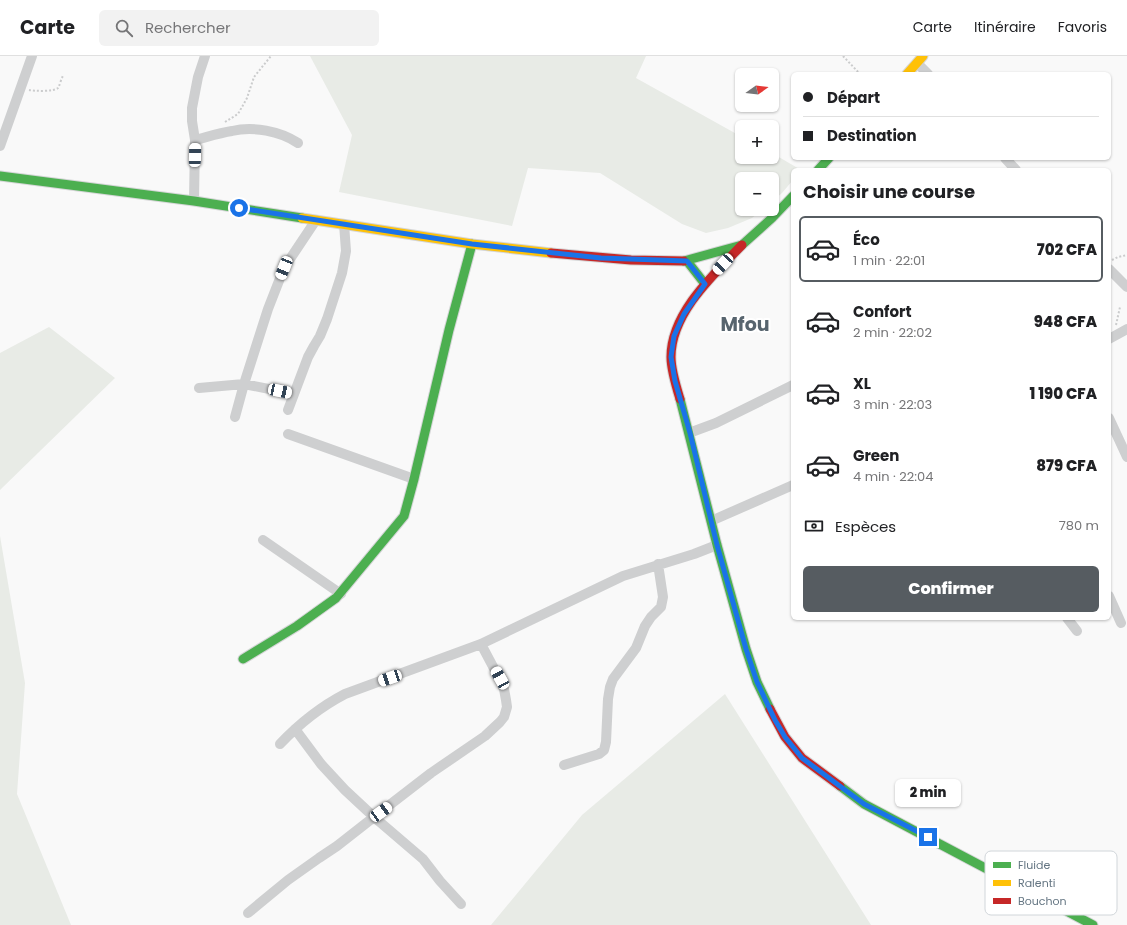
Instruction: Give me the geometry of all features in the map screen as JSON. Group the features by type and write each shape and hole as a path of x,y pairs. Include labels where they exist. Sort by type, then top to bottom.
{"main road":[{"path":"909,72 920,60"},
{"path":"820,168 827,160"},
{"path":"0,176 194,201 472,244 601,258 687,261 742,245"},
{"path":"791,198 772,218 742,245 705,284 684,314 674,336 671,357 675,381 690,433 717,545 746,649 757,682 775,720 785,737 802,758 864,804 985,866"},
{"path":"243,659 297,626 336,598 404,516 449,330 472,244"},
{"path":"687,261 705,284"},
{"path":"1075,915 1093,925"}],"street":[{"path":"0,146 32,56"},
{"path":"194,201 195,140 192,108 198,77 205,56"},
{"path":"920,60 927,72"},
{"path":"195,140 232,130 245,129 262,130 279,134 291,138 298,143"},
{"path":"1007,160 1014,168"},
{"path":"235,416 268,308 284,268 316,220"},
{"path":"288,410 308,357 320,336 327,319 342,273 346,251 344,224"},
{"path":"1111,271 1127,287"},
{"path":"1111,338 1127,329"},
{"path":"198,388 244,384 294,394"},
{"path":"690,433 716,423 791,386"},
{"path":"1111,422 1127,457"},
{"path":"288,434 414,479"},
{"path":"711,521 791,485"},
{"path":"263,540 340,594"},
{"path":"280,744 294,729 326,704 345,694 481,644 623,576 694,554 717,545"},
{"path":"564,765 599,754 604,750 606,742 608,699 613,679 636,648 645,626 651,617 661,607 662,597 658,564"},
{"path":"1111,600 1121,623"},
{"path":"1069,620 1077,631"},
{"path":"248,913 288,880 318,858 338,846 431,773 485,736 500,722 504,717 506,707 504,689 500,678 481,644"},
{"path":"294,729 321,764 345,790 423,859 440,881 461,904"}],"path":[{"path":"220,125 238,114 247,98 254,77 271,56"},
{"path":"843,56 858,72"},
{"path":"20,89 33,91 53,90 59,87 63,76"},
{"path":"1111,260 1127,255"}],"shaded area":[{"path":"310,56 646,56 636,78 735,133 735,164 779,164 779,157 798,168 791,168 791,182 779,196 779,172 735,172 735,216 754,216 728,228 706,233 682,224 600,173 528,168 512,226 339,192 352,135"},
{"path":"49,327 115,378 0,490 0,353"},
{"path":"0,536 25,683 17,794 71,925 0,925"},
{"path":"725,694 871,925 491,925 582,815"}],"traffic: fast":[{"path":"820,168 827,160"},
{"path":"0,176 194,201 302,218"},
{"path":"684,261 742,245 772,218 791,198"},
{"path":"243,659 297,626 336,598 404,516 449,330 472,244"},
{"path":"687,261 705,284"},
{"path":"680,399 717,545 746,649 757,682 770,709"},
{"path":"840,786 864,804 985,868"},
{"path":"1074,915 1093,925"}],"traffic: slow":[{"path":"909,72 923,56"},
{"path":"302,218 472,244 551,253"}],"traffic: jam":[{"path":"680,399 671,362 673,341 678,325 696,295 742,245"},
{"path":"551,253 631,260 684,261"},
{"path":"770,709 785,737 802,758 840,786"}],"district":[{"name":"Mfou","path":"745,324"}],"route":[{"path":"239,208 472,244 601,258 687,261 705,284 684,314 674,336 671,357 675,381 690,433 717,545 746,649 766,704 785,737 802,758 864,804 928,837"}]}
